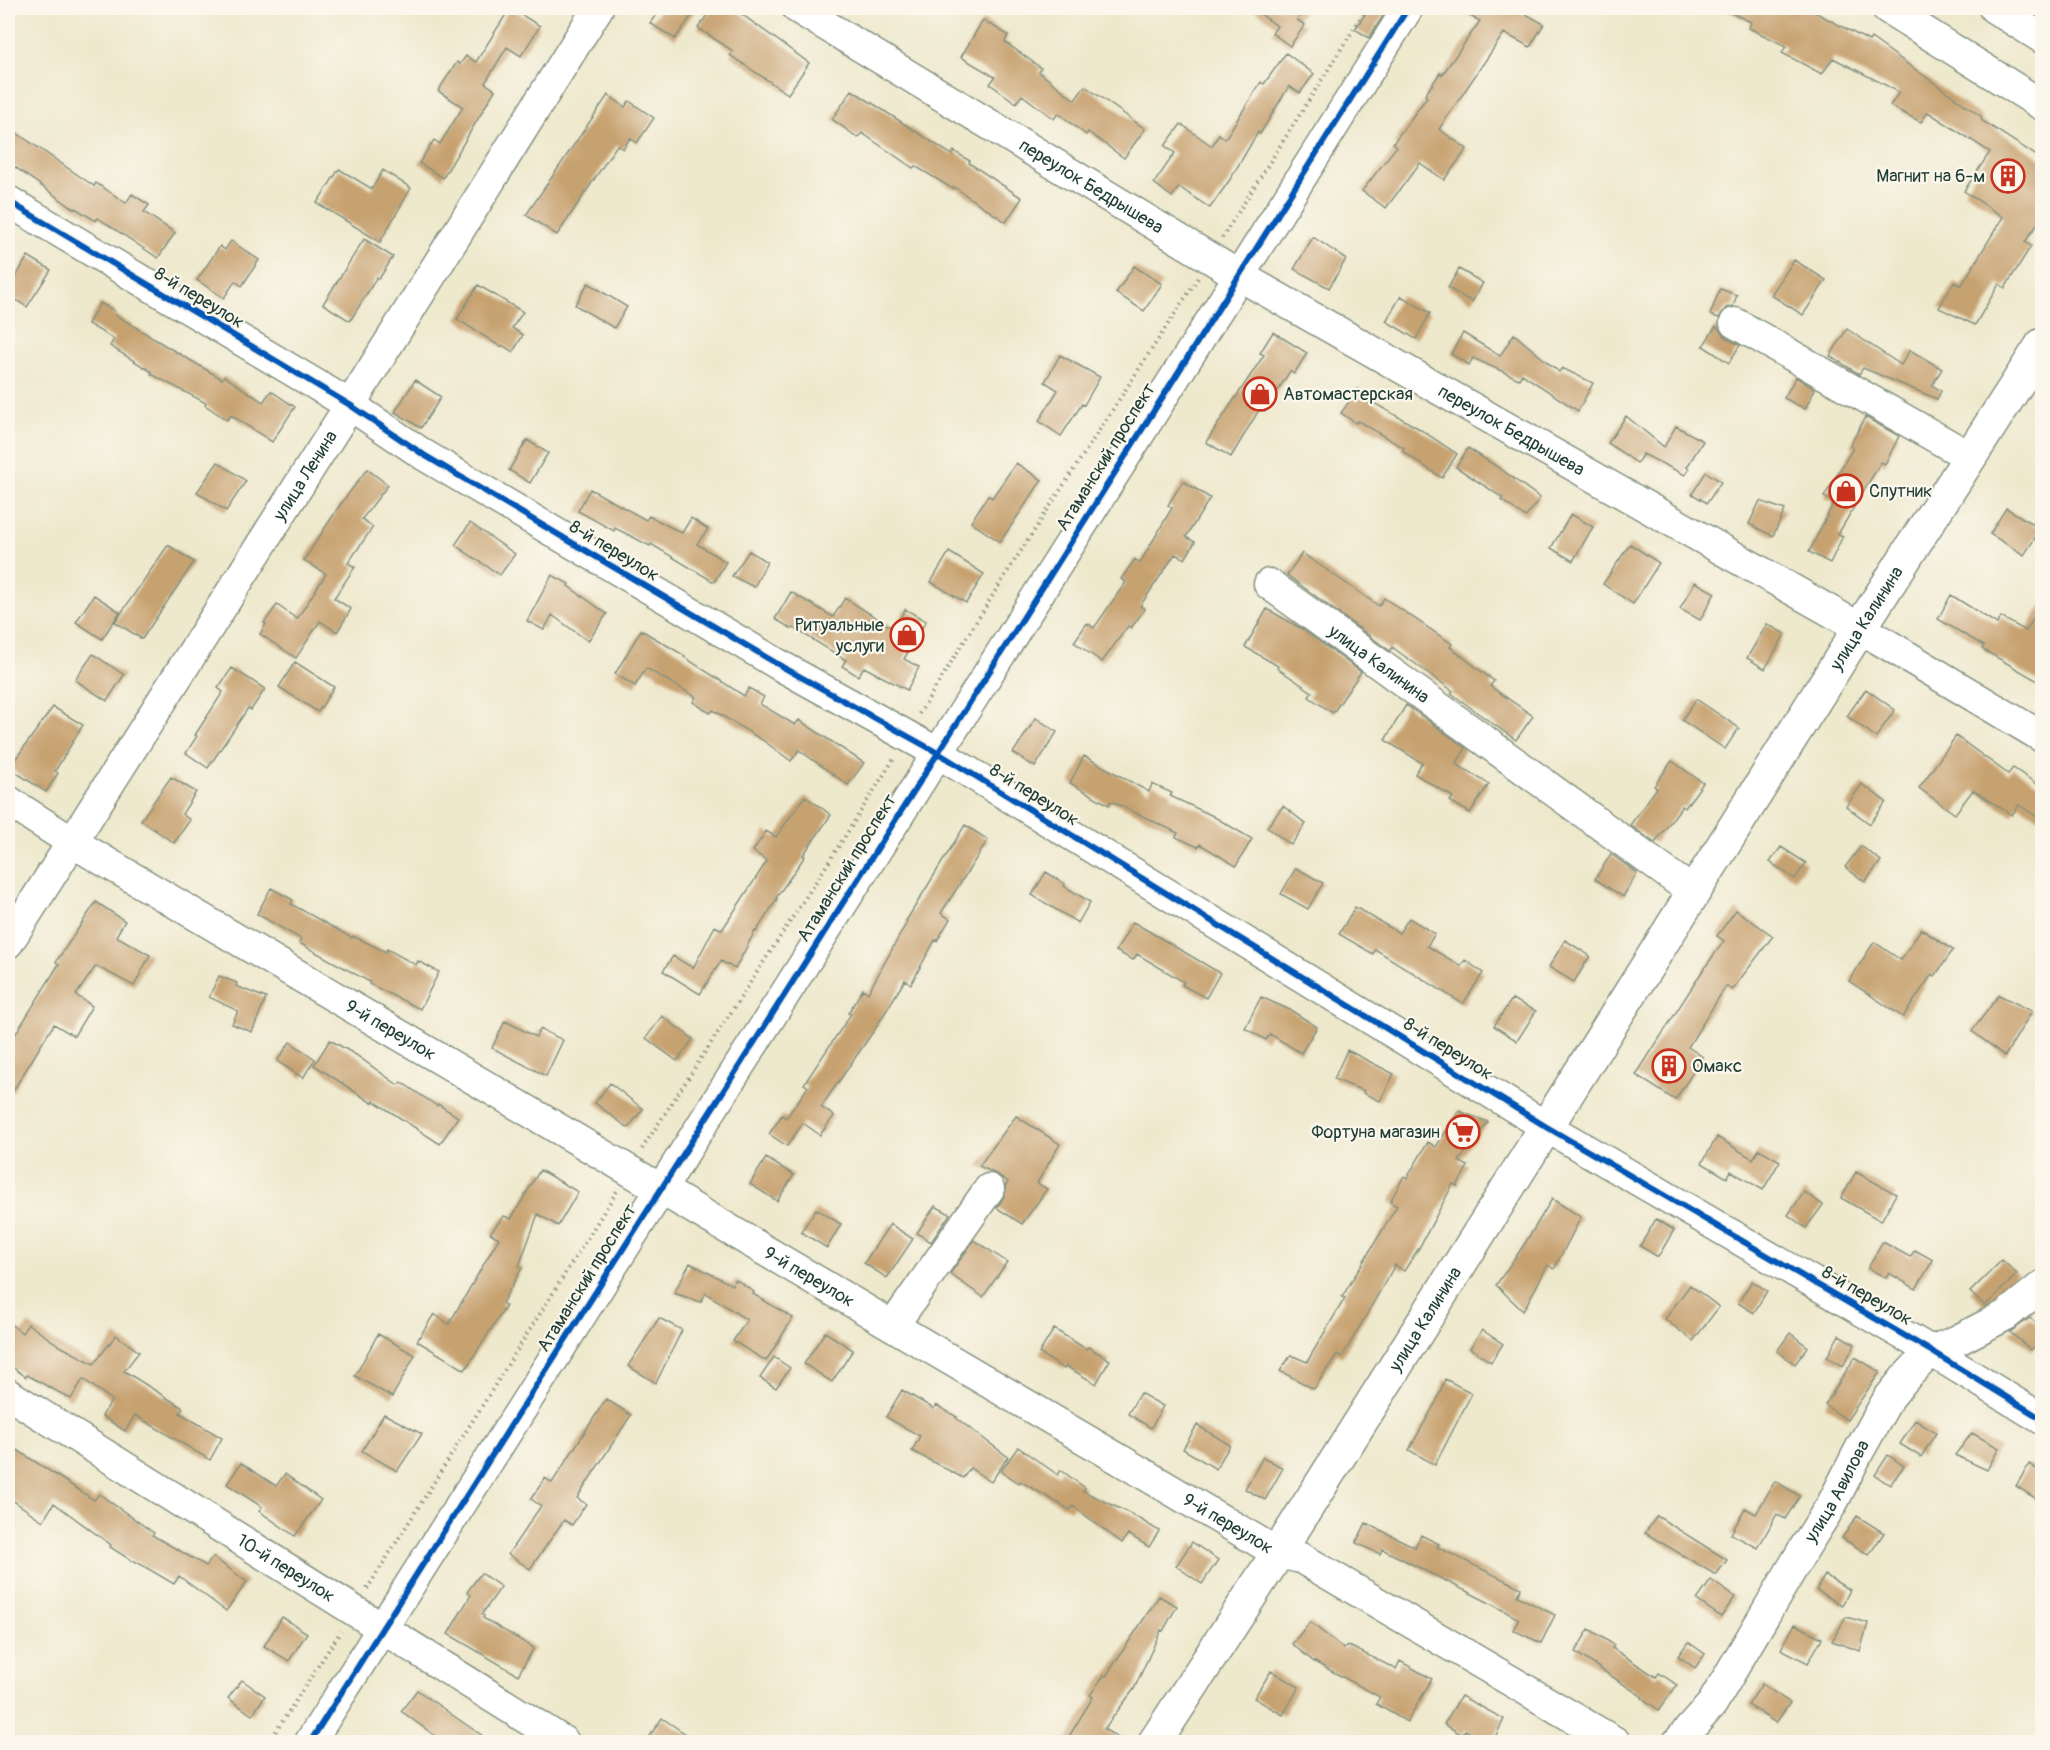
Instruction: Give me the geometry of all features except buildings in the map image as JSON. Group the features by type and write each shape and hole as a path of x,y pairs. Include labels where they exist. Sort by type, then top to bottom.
{"main road":[{"name":"улица Калинина","path":"1155,1743 1278,1553 1860,628 2043,345"}],"street":[{"name":"улица Ленина","path":"8,943 350,405 598,8"},
{"name":"переулок Бедрышева","path":"797,8 1238,275 1860,628 2043,737"},
{"name":"Атаманский проспект","path":"310,1743 1408,8"},
{"path":"1887,8 2043,105"},
{"path":"1994,8 2043,38"},
{"name":"8-й переулок","path":"8,201 350,405 424,455 503,502 781,666 938,753 1545,1126 1931,1351 2043,1419"},
{"path":"1735,323 1970,457"},
{"name":"улица Калинина","path":"1269,584 1693,892"},
{"name":"9-й переулок","path":"8,801 72,842 629,1172 1278,1553 1301,1558 1615,1743"},
{"path":"893,1326 989,1189"},
{"name":"улица Авилова","path":"1678,1743 1712,1704 1832,1504 1888,1399 1931,1351 1956,1341 2006,1315 2043,1286"},
{"name":"10-й переулок","path":"8,1394 564,1743"}],"path":[{"path":"269,1743 644,1145 830,861 1006,574 1210,258 1367,8"}],"cycle path":[{"path":"310,1742 1408,8"},
{"path":"8,201 350,405 424,455 503,502 781,666 938,753 1545,1126 1931,1351 2042,1419"}],"place":[{"name":"Магнит на 6-м","path":"2008,176"},
{"name":"Автомастерская","path":"1260,394"},
{"name":"Спутник","path":"1846,491"},
{"name":"Ритуальные услуги","path":"907,635"},
{"name":"Омакс","path":"1669,1066"},
{"name":"Фортуна магазин","path":"1463,1132"}]}
